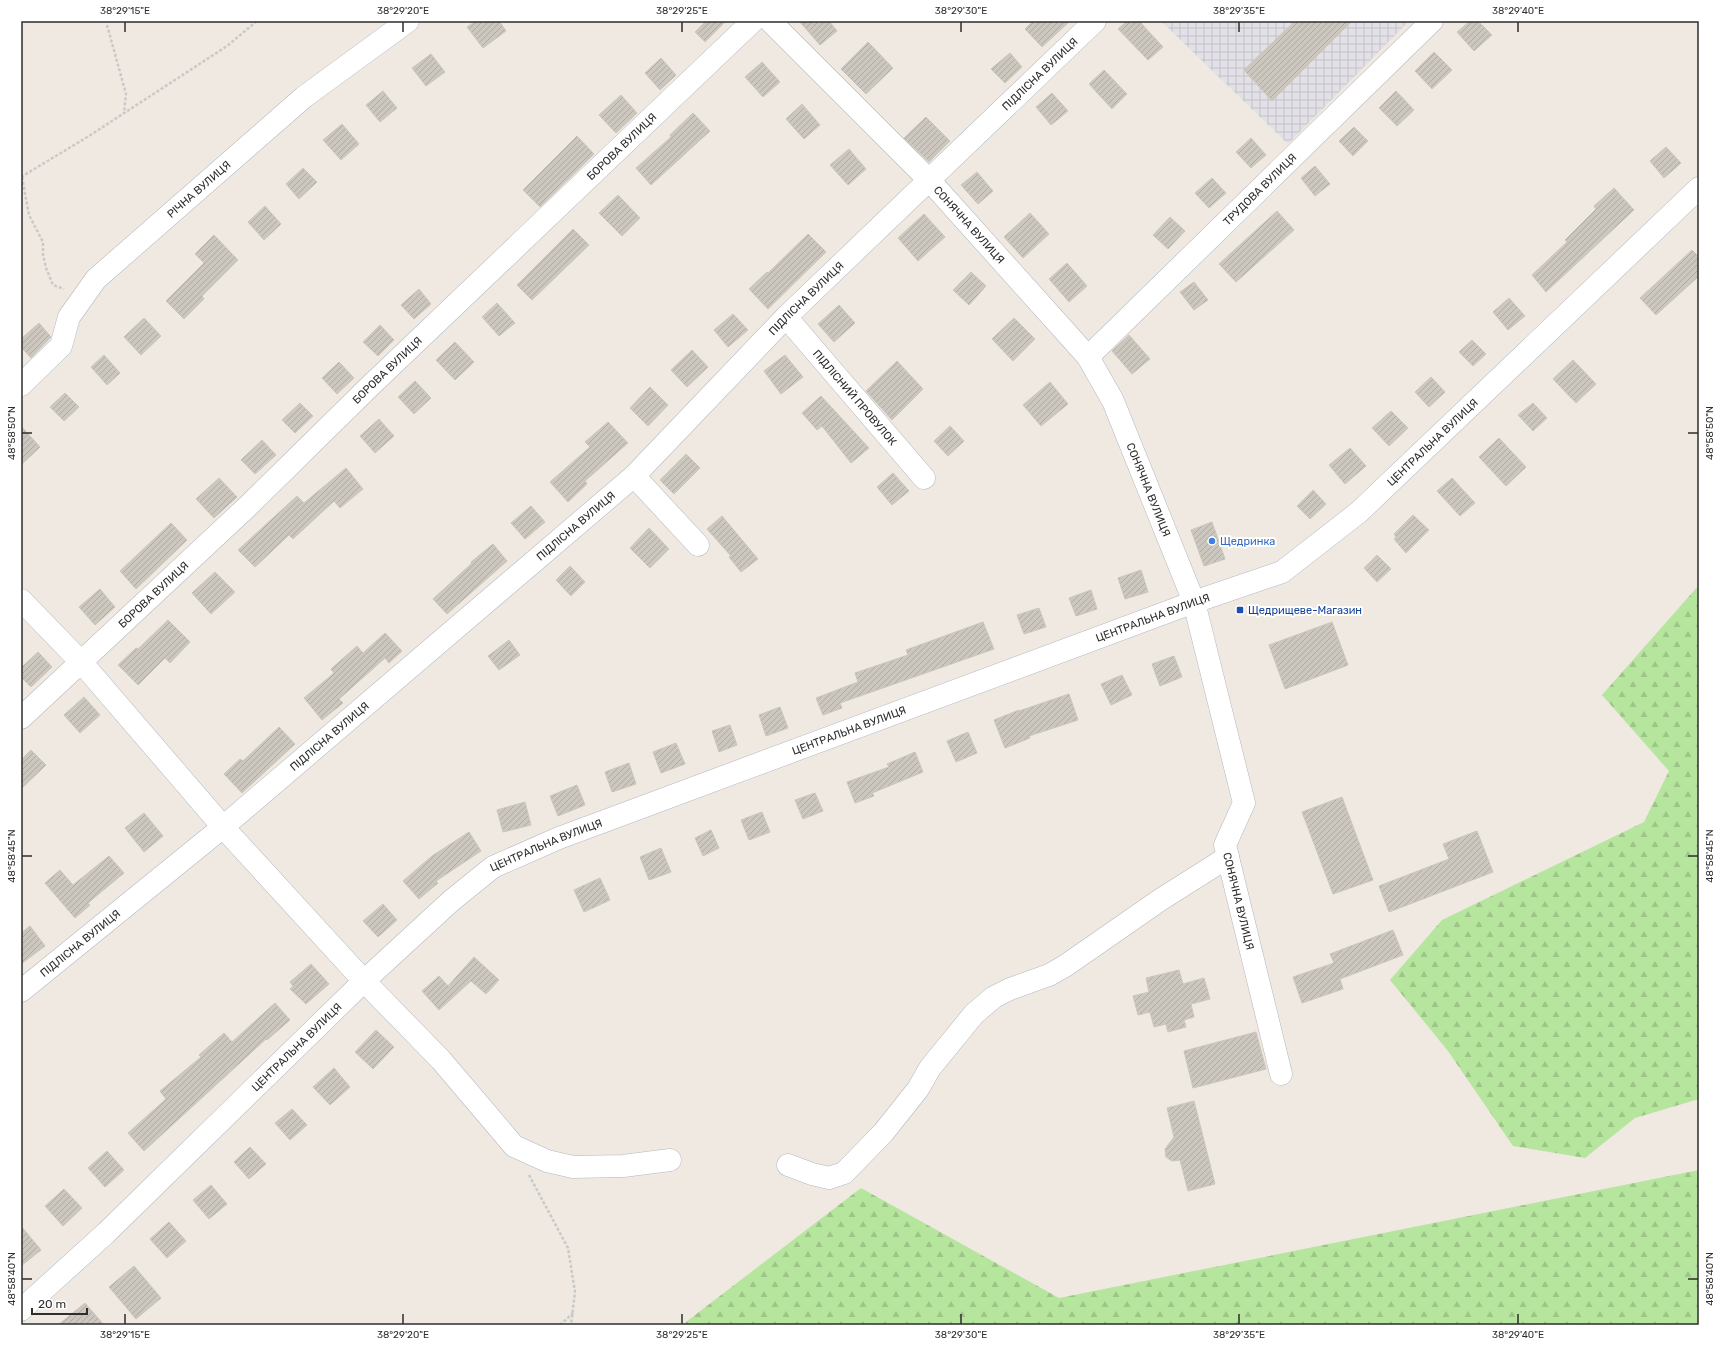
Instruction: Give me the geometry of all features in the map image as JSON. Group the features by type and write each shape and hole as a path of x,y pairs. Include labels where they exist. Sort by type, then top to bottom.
{"street":[{"name":"РІЧНА ВУЛИЦЯ","path":"21,385 61,346 69,317 96,278 304,98 408,21"},
{"name":"БОРОВА ВУЛИЦЯ","path":"21,718 248,506 368,388 753,21"},
{"name":"СОНЯЧНА ВУЛИЦЯ","path":"770,21 930,181 1088,357 1113,401 1194,602 1244,803 1225,845 1281,1074"},
{"name":"ПІДЛІСНА ВУЛИЦЯ","path":"21,991 223,827 634,476 786,317 930,181 1095,21"},
{"name":"ТРУДОВА ВУЛИЦЯ","path":"1088,357 1432,21"},
{"name":"ЦЕНТРАЛЬНА ВУЛИЦЯ","path":"21,1310 106,1233 364,981 451,902 493,867 559,838 1194,602 1282,572 1359,512 1699,188"},
{"name":"ПІДЛІСНИЙ ПРОВУЛОК","path":"786,317 924,478"},
{"path":"634,476 698,545"},
{"path":"21,600 82,662 223,827 364,981 441,1060 514,1146 547,1161 573,1167 622,1166 670,1160"},
{"path":"788,1165 812,1174 829,1178 844,1173 883,1133 918,1089 930,1068 960,1030 974,1014 994,997 1010,989 1049,975 1065,966 1167,896 1228,857"}],"path":[{"path":"84,296 53,285 46,268 43,255 43,242 29,215 22,177 124,114 227,46 257,21"},
{"path":"107,25 126,94 124,114"},
{"path":"528,1173 568,1248 575,1292 574,1312 571,1325"},
{"path":"560,1325 574,1312"}],"shaded area":[{"path":"1161,21 1409,21 1288,144"}],"green space":[{"path":"1699,585 1699,1099 1635,1118 1585,1158 1513,1146 1448,1051 1390,980 1442,920 1644,822 1669,771 1602,695"},
{"path":"1699,1170 1699,1325 682,1325 861,1188 1059,1298"}],"building":[{"path":"476,21 499,21 506,31 483,48 467,27"},
{"path":"706,21 726,21 705,42 695,32"},
{"path":"799,21 829,21 837,31 820,45"},
{"path":"1033,21 1070,21 1042,47 1025,29"},
{"path":"1127,21 1139,21 1163,47 1148,60 1118,29"},
{"path":"1295,21 1352,21 1272,101 1244,70"},
{"path":"1470,21 1478,21 1492,35 1474,51 1457,32"},
{"path":"868,42 893,68 866,94 841,69"},
{"path":"1434,52 1452,70 1432,89 1415,71"},
{"path":"1010,53 1022,67 1005,83 991,69"},
{"path":"431,54 445,72 426,86 412,68"},
{"path":"661,58 676,75 660,90 645,73"},
{"path":"762,62 780,82 763,97 745,77"},
{"path":"1104,70 1127,94 1112,109 1089,84"},
{"path":"383,91 397,108 380,122 366,105"},
{"path":"1396,91 1414,110 1397,126 1379,108"},
{"path":"1052,93 1068,111 1051,125 1036,107"},
{"path":"621,95 637,113 616,133 599,115"},
{"path":"802,104 820,125 804,139 786,119"},
{"path":"693,113 710,131 651,185 636,168 671,137 670,135"},
{"path":"926,117 950,141 929,162 904,138"},
{"path":"342,124 359,144 341,160 323,140"},
{"path":"1354,127 1368,141 1353,156 1339,141"},
{"path":"577,136 594,154 540,207 523,190"},
{"path":"1251,138 1266,155 1251,168 1236,152"},
{"path":"1666,147 1681,163 1664,178 1650,161"},
{"path":"849,149 866,169 848,185 830,165"},
{"path":"1315,166 1330,184 1315,196 1301,178"},
{"path":"303,168 317,182 299,199 286,184"},
{"path":"977,172 993,191 978,204 961,185"},
{"path":"1212,178 1226,193 1209,208 1195,193"},
{"path":"1614,188 1634,210 1546,292 1532,275 1567,242 1565,240 1596,209 1594,206"},
{"path":"618,195 640,218 622,236 599,213"},
{"path":"265,206 281,224 264,240 248,222"},
{"path":"1277,211 1294,230 1236,282 1219,264"},
{"path":"1030,213 1049,234 1023,258 1004,237"},
{"path":"924,214 945,237 918,261 898,238"},
{"path":"1170,217 1185,231 1168,249 1153,235"},
{"path":"573,229 589,245 532,300 517,285"},
{"path":"808,234 826,252 768,309 749,289 767,272 768,273"},
{"path":"214,235 238,260 202,296 204,299 184,319 166,301 204,263 195,254"},
{"path":"1692,250 1699,257 1699,276 1656,315 1640,298"},
{"path":"1067,263 1087,286 1069,302 1049,279"},
{"path":"971,272 986,286 969,305 953,290"},
{"path":"1194,282 1208,300 1194,310 1180,292"},
{"path":"419,289 431,304 414,319 401,305"},
{"path":"1509,298 1525,316 1508,330 1493,312"},
{"path":"497,303 515,323 499,336 482,317"},
{"path":"839,305 855,323 834,342 818,324"},
{"path":"733,314 748,330 728,347 714,330"},
{"path":"144,318 161,336 141,355 124,337"},
{"path":"1014,318 1035,339 1013,361 992,339"},
{"path":"39,323 51,337 31,358 21,347 21,339"},
{"path":"380,325 394,340 378,356 363,342"},
{"path":"1129,335 1150,359 1132,374 1112,351"},
{"path":"1472,340 1486,354 1473,366 1459,352"},
{"path":"455,342 474,362 455,380 436,360"},
{"path":"692,350 708,367 687,387 671,370"},
{"path":"104,355 120,373 107,385 91,367"},
{"path":"785,355 803,377 781,394 764,371"},
{"path":"1573,360 1596,384 1576,403 1553,379"},
{"path":"897,361 923,389 892,420 866,391"},
{"path":"339,362 354,378 337,394 322,378"},
{"path":"1431,377 1445,392 1429,407 1415,392"},
{"path":"415,381 431,398 414,414 398,397"},
{"path":"1050,382 1068,404 1041,426 1023,405"},
{"path":"650,387 668,405 648,426 630,408"},
{"path":"65,393 79,407 64,421 50,407"},
{"path":"821,396 869,448 851,463 822,426 817,430 802,413"},
{"path":"300,403 313,416 295,433 282,420"},
{"path":"1533,403 1547,418 1533,431 1518,415"},
{"path":"1391,411 1408,428 1389,446 1372,428"},
{"path":"379,419 394,436 375,453 360,436"},
{"path":"608,422 628,443 585,481 587,484 568,502 550,482 590,447 585,442"},
{"path":"21,426 40,447 21,465"},
{"path":"950,426 964,441 948,456 934,441"},
{"path":"1499,438 1526,467 1506,486 1479,457"},
{"path":"262,440 276,455 255,474 241,460"},
{"path":"1350,448 1366,466 1345,484 1329,465"},
{"path":"686,454 700,468 674,494 660,480"},
{"path":"346,468 363,489 340,508 334,501 293,539 289,535 255,567 238,550 297,496 304,503"},
{"path":"893,473 909,491 892,505 877,487"},
{"path":"219,478 237,497 214,518 196,499"},
{"path":"1452,478 1475,503 1460,516 1437,491"},
{"path":"1313,490 1326,504 1310,519 1297,506"},
{"path":"531,506 545,522 525,539 511,523"},
{"path":"1413,515 1429,530 1406,553 1394,539 1396,537 1394,534"},
{"path":"722,516 758,559 741,572 729,557 731,556 707,529"},
{"path":"1212,522 1225,559 1204,566 1191,530"},
{"path":"171,523 187,540 136,589 120,571"},
{"path":"649,528 669,549 650,568 630,548"},
{"path":"493,544 507,561 447,614 433,599 472,563 471,562"},
{"path":"1377,555 1391,569 1377,582 1364,568"},
{"path":"570,566 585,582 571,596 556,580"},
{"path":"1141,570 1148,592 1125,599 1118,578"},
{"path":"215,572 235,592 211,614 192,593"},
{"path":"100,589 115,607 95,625 79,607"},
{"path":"1091,590 1097,609 1076,616 1069,598"},
{"path":"1039,608 1046,627 1024,634 1017,615"},
{"path":"168,620 190,642 170,663 165,658 138,685 118,665 136,648 138,649"},
{"path":"983,622 994,649 840,703 842,708 823,715 816,698 858,682 855,673 908,655 906,650"},
{"path":"1332,622 1348,665 1285,689 1269,645"},
{"path":"385,633 402,651 389,663 385,658 339,699 343,703 322,720 304,698 334,673 331,669 357,646 363,653"},
{"path":"509,640 520,655 499,670 488,656"},
{"path":"38,652 52,667 31,687 21,677 21,668"},
{"path":"1174,656 1182,677 1160,686 1152,664"},
{"path":"1122,675 1132,695 1111,705 1101,684"},
{"path":"1069,694 1078,720 1029,736 1030,738 1005,748 994,720 1019,710"},
{"path":"84,697 100,715 80,733 64,715"},
{"path":"780,707 788,728 766,736 759,715"},
{"path":"730,725 737,745 719,752 712,731"},
{"path":"279,727 295,744 242,793 224,774 240,759 243,761"},
{"path":"968,732 977,753 956,762 947,741"},
{"path":"676,743 685,764 661,773 653,752"},
{"path":"31,750 46,765 21,789 21,760"},
{"path":"915,752 923,772 872,793 874,796 855,803 847,782 889,767 887,764"},
{"path":"629,763 636,784 612,792 605,772"},
{"path":"577,785 585,805 558,816 550,796"},
{"path":"815,793 823,811 803,819 795,800"},
{"path":"1342,797 1373,880 1333,894 1302,812"},
{"path":"525,802 531,825 503,832 497,810"},
{"path":"762,812 770,832 749,840 741,820"},
{"path":"144,813 163,836 144,852 125,828"},
{"path":"711,830 719,848 703,856 695,838"},
{"path":"1477,831 1493,872 1389,912 1379,886 1449,859 1443,844"},
{"path":"469,832 481,851 436,881 438,883 419,899 403,881 432,856"},
{"path":"661,848 671,872 649,880 640,857"},
{"path":"109,856 124,873 88,903 90,905 75,918 45,883 60,870 73,885"},
{"path":"600,878 610,900 584,912 574,890"},
{"path":"383,904 397,920 378,937 363,921"},
{"path":"30,926 45,946 21,964 21,933"},
{"path":"1393,930 1403,955 1340,979 1343,989 1302,1003 1293,977 1334,963 1330,954"},
{"path":"474,957 499,980 486,994 471,981 439,1010 422,991 439,976 448,986"},
{"path":"311,964 329,984 306,1004 290,989 293,986 290,982"},
{"path":"1179,970 1183,984 1204,978 1210,999 1191,1004 1194,1017 1184,1020 1186,1027 1168,1032 1166,1024 1154,1027 1150,1012 1138,1015 1133,996 1149,992 1146,978"},
{"path":"275,1003 290,1020 267,1040 266,1039 144,1151 128,1133 166,1099 160,1091 201,1057 199,1055 224,1033 232,1042"},
{"path":"376,1030 394,1047 373,1069 355,1052"},
{"path":"1256,1032 1266,1069 1193,1088 1184,1051"},
{"path":"334,1068 350,1087 330,1105 313,1087"},
{"path":"1194,1101 1215,1184 1188,1191 1180,1160 1172,1161 1166,1157 1165,1149 1174,1137 1167,1108"},
{"path":"292,1109 307,1125 290,1140 275,1123"},
{"path":"250,1147 266,1164 249,1179 234,1162"},
{"path":"107,1151 124,1170 105,1187 88,1168"},
{"path":"211,1185 227,1204 209,1219 193,1200"},
{"path":"64,1189 82,1208 63,1226 45,1206"},
{"path":"169,1222 186,1241 167,1258 150,1239"},
{"path":"21,1226 41,1250 21,1266"},
{"path":"134,1266 161,1298 136,1319 109,1287"},
{"path":"85,1303 104,1325 58,1325"}],"place":[{"name":"Щедринка","path":"1212,541"},
{"name":"Щедрищеве-Магазин","path":"1240,610"}]}
